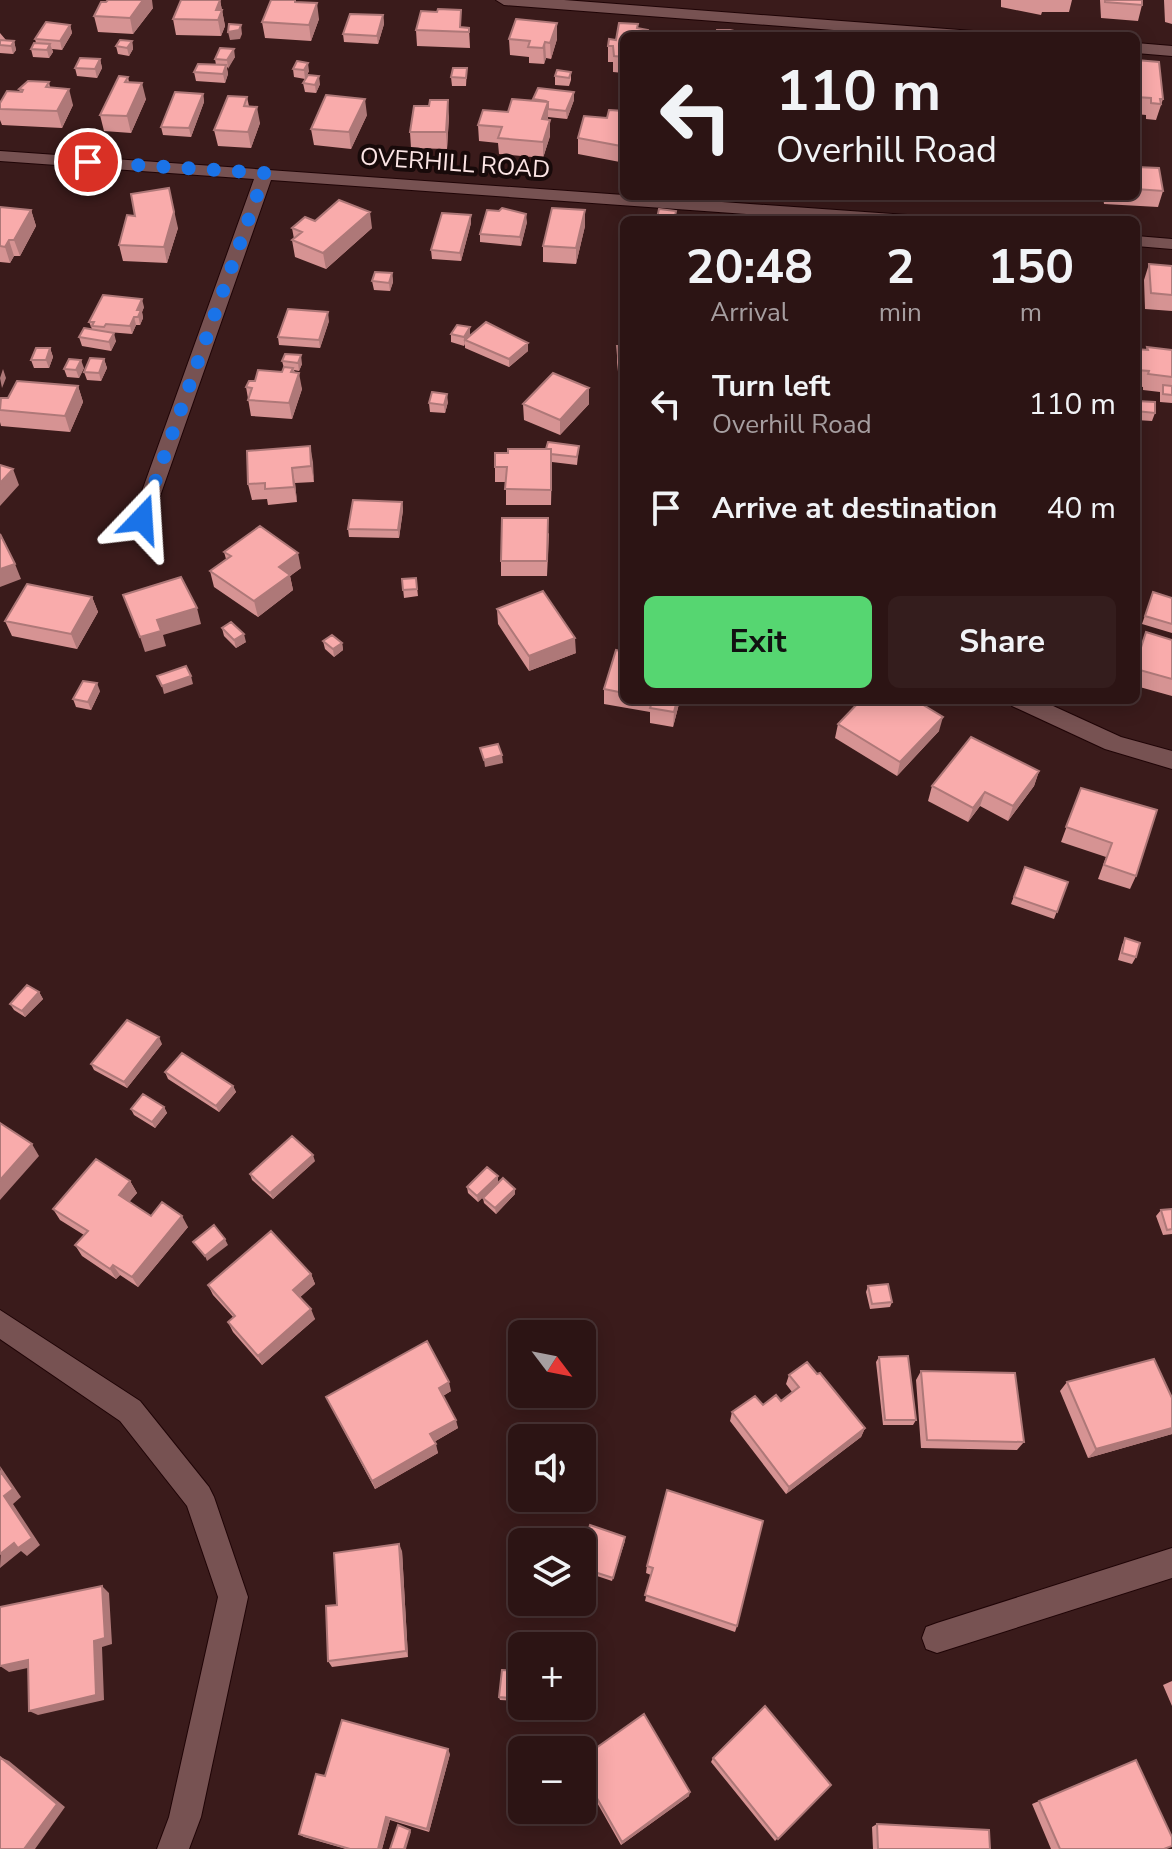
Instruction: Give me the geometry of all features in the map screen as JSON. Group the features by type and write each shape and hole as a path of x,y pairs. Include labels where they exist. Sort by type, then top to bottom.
{"street":[{"path":"504,0 921,32"},
{"path":"1140,48 1172,51"},
{"name":"OVERHILL ROAD","path":"0,156 620,199"},
{"path":"142,519 265,173"},
{"name":"OVERHILL ROAD","path":"634,200 852,216"},
{"path":"1140,241 1172,244"},
{"path":"1028,704 1085,732 1144,755 1172,760"},
{"path":"0,1323 130,1411 199,1497 233,1597 192,1789 173,1849"},
{"path":"937,1638 1172,1563"}],"building":[{"path":"143,0 130,18 94,16 101,2"},
{"path":"181,0 220,0 216,10 222,10 218,20 173,19"},
{"path":"271,0 317,3 309,25 262,22"},
{"path":"1142,0 1142,5 1105,2"},
{"path":"438,9 461,10 460,27 469,28 469,32 416,30 421,11 437,12"},
{"path":"350,14 383,15 377,36 343,34"},
{"path":"516,19 557,23 550,43 545,42 543,48 528,47 530,41 509,39"},
{"path":"46,22 70,25 60,41 35,39"},
{"path":"619,23 638,24 637,28 648,30 620,32 620,57 614,56 613,46 608,46 609,39 616,40"},
{"path":"229,24 241,25 239,30 228,32"},
{"path":"0,40 14,41 11,46 0,45"},
{"path":"120,40 132,41 127,48 116,46"},
{"path":"34,43 50,44 47,50 31,49"},
{"path":"220,48 234,49 227,60 215,59"},
{"path":"80,58 100,59 95,69 75,68"},
{"path":"1140,60 1159,62 1163,99 1160,99 1161,104 1151,103 1151,98 1140,97"},
{"path":"297,61 308,63 304,70 293,69"},
{"path":"198,64 226,65 223,74 194,72"},
{"path":"453,68 467,68 466,78 451,77"},
{"path":"557,70 571,72 569,78 555,76"},
{"path":"308,75 319,76 315,85 303,83"},
{"path":"119,76 128,77 125,82 142,83 127,116 100,115"},
{"path":"28,81 49,82 46,87 69,89 57,111 0,109 7,91 22,92 19,89"},
{"path":"538,88 574,92 566,111 548,109 548,102 533,99"},
{"path":"175,92 203,94 189,128 161,127"},
{"path":"326,95 365,99 349,132 311,129"},
{"path":"228,96 247,97 244,106 257,107 248,132 214,130"},
{"path":"512,99 548,102 542,119 550,120 543,142 498,138 502,127 478,125 483,110 508,112"},
{"path":"430,100 448,100 446,132 410,132 414,106 429,106"},
{"path":"609,110 620,111 620,146 578,138 584,116 607,118"},
{"path":"1140,167 1159,168 1163,191 1140,189"},
{"path":"169,188 174,212 164,247 119,245 127,215 135,216 131,194"},
{"path":"339,200 370,212 323,253 292,240 302,232 292,228 305,217 315,221"},
{"path":"0,207 31,210 14,240 9,240 5,247 0,246"},
{"path":"502,208 526,214 520,237 480,234 487,210 499,211"},
{"path":"552,208 585,210 576,248 543,246"},
{"path":"659,209 676,211 675,216 657,216"},
{"path":"442,213 471,215 460,253 431,250"},
{"path":"1149,264 1172,266 1172,295 1151,293"},
{"path":"375,272 392,273 389,283 372,281"},
{"path":"103,295 142,299 137,310 141,310 138,317 134,317 130,326 92,326 94,322 89,322"},
{"path":"288,309 328,312 319,340 278,337"},
{"path":"486,322 528,343 509,359 465,340"},
{"path":"457,325 470,327 464,337 451,334"},
{"path":"84,328 114,333 109,342 79,337"},
{"path":"617,346 620,346 620,375"},
{"path":"1147,347 1172,350 1172,377 1140,370 1140,349 1148,350"},
{"path":"36,348 50,348 46,360 31,360"},
{"path":"285,354 301,355 298,363 282,361"},
{"path":"90,358 104,359 99,373 84,372"},
{"path":"69,359 81,360 76,370 64,369"},
{"path":"284,367 293,368 291,372 299,373 289,403 248,400 252,388 246,387 249,381 255,381 258,370 282,372"},
{"path":"553,373 589,388 560,420 523,404"},
{"path":"17,381 78,386 65,416 0,410 1,398 8,398"},
{"path":"1163,385 1172,386 1172,395 1163,394"},
{"path":"432,392 447,394 444,405 429,403"},
{"path":"1140,401 1155,402 1155,413 1140,411"},
{"path":"548,442 579,446 577,457 551,454 551,449 546,449"},
{"path":"310,446 311,466 292,468 294,487 265,489 265,483 248,484 247,451"},
{"path":"508,449 551,449 551,490 505,489 507,467 495,467 495,453 508,453"},
{"path":"0,465 13,469 0,483"},
{"path":"353,500 402,502 398,530 348,529"},
{"path":"502,518 548,518 547,561 501,561"},
{"path":"260,526 298,553 279,567 290,575 254,601 210,571 231,556 224,552"},
{"path":"0,534 15,564 0,569"},
{"path":"181,577 197,608 157,620 161,631 140,637 123,595"},
{"path":"416,578 417,589 403,590 402,579"},
{"path":"27,584 92,597 71,634 5,621"},
{"path":"543,591 575,638 529,656 497,609"},
{"path":"1153,592 1172,598 1172,624 1145,616"},
{"path":"231,622 244,634 234,640 222,628"},
{"path":"1146,632 1172,640 1172,679 1140,670 1140,651"},
{"path":"332,635 342,643 333,649 323,641"},
{"path":"616,650 620,651 620,692 604,689"},
{"path":"186,666 191,676 162,686 157,676"},
{"path":"83,681 97,683 88,702 73,699"},
{"path":"652,704 676,704 674,712 650,708"},
{"path":"857,704 922,704 943,717 900,762 838,724"},
{"path":"971,737 1039,771 1013,806 985,792 973,808 932,786"},
{"path":"498,744 502,755 484,760 480,748"},
{"path":"1081,788 1157,810 1136,876 1104,865 1112,843 1066,827"},
{"path":"1025,867 1068,882 1057,912 1014,897"},
{"path":"1125,938 1140,943 1136,957 1122,953"},
{"path":"27,985 39,992 22,1011 10,1004"},
{"path":"127,1020 159,1037 124,1082 91,1064"},
{"path":"182,1053 233,1086 216,1106 165,1072"},
{"path":"143,1094 164,1107 152,1122 131,1109"},
{"path":"0,1123 32,1144 0,1180"},
{"path":"292,1136 313,1155 270,1193 250,1174"},
{"path":"96,1159 130,1181 119,1195 151,1216 162,1202 182,1216 132,1277 113,1265 110,1269 75,1245 88,1231 53,1209"},
{"path":"487,1167 498,1176 477,1196 467,1187"},
{"path":"503,1178 515,1189 495,1208 483,1198"},
{"path":"1172,1209 1172,1229 1167,1230 1161,1210"},
{"path":"214,1225 225,1239 205,1256 193,1242"},
{"path":"271,1231 311,1274 293,1290 311,1309 258,1356 228,1322 235,1316 208,1285"},
{"path":"888,1284 892,1302 872,1304 868,1286"},
{"path":"427,1341 449,1382 439,1388 456,1420 430,1434 436,1444 372,1481 326,1397"},
{"path":"908,1356 916,1420 885,1420 879,1357"},
{"path":"1154,1359 1172,1398 1172,1428 1096,1449 1067,1382"},
{"path":"807,1362 817,1374 820,1373 865,1428 789,1487 732,1412 755,1396 763,1405 776,1395 781,1401 799,1387 789,1375"},
{"path":"921,1371 1015,1373 1024,1442 927,1440"},
{"path":"0,1471 13,1489 4,1496 32,1538 18,1548 14,1543 0,1554"},
{"path":"667,1490 763,1521 737,1626 645,1595 653,1568 647,1566"},
{"path":"590,1525 625,1537 613,1578 596,1573 596,1528 589,1528"},
{"path":"399,1544 406,1651 328,1661 326,1606 337,1605 334,1553"},
{"path":"102,1586 105,1638 94,1641 96,1695 29,1711 28,1660 0,1666 0,1607"},
{"path":"502,1670 508,1670 508,1698 499,1697"},
{"path":"765,1706 831,1785 778,1839 713,1758"},
{"path":"644,1714 690,1792 622,1842 596,1796 596,1748"},
{"path":"342,1720 448,1749 427,1829 386,1817 378,1849 350,1849 299,1834 316,1774 325,1776"},
{"path":"0,1757 57,1804 24,1849 0,1849"},
{"path":"1136,1760 1172,1837 1172,1846 1164,1849 1060,1849 1039,1801"},
{"path":"877,1824 989,1830 990,1849 878,1849"},
{"path":"398,1825 410,1830 404,1849 390,1849"}],"route":[{"path":"88,162 265,173 142,519"}]}
